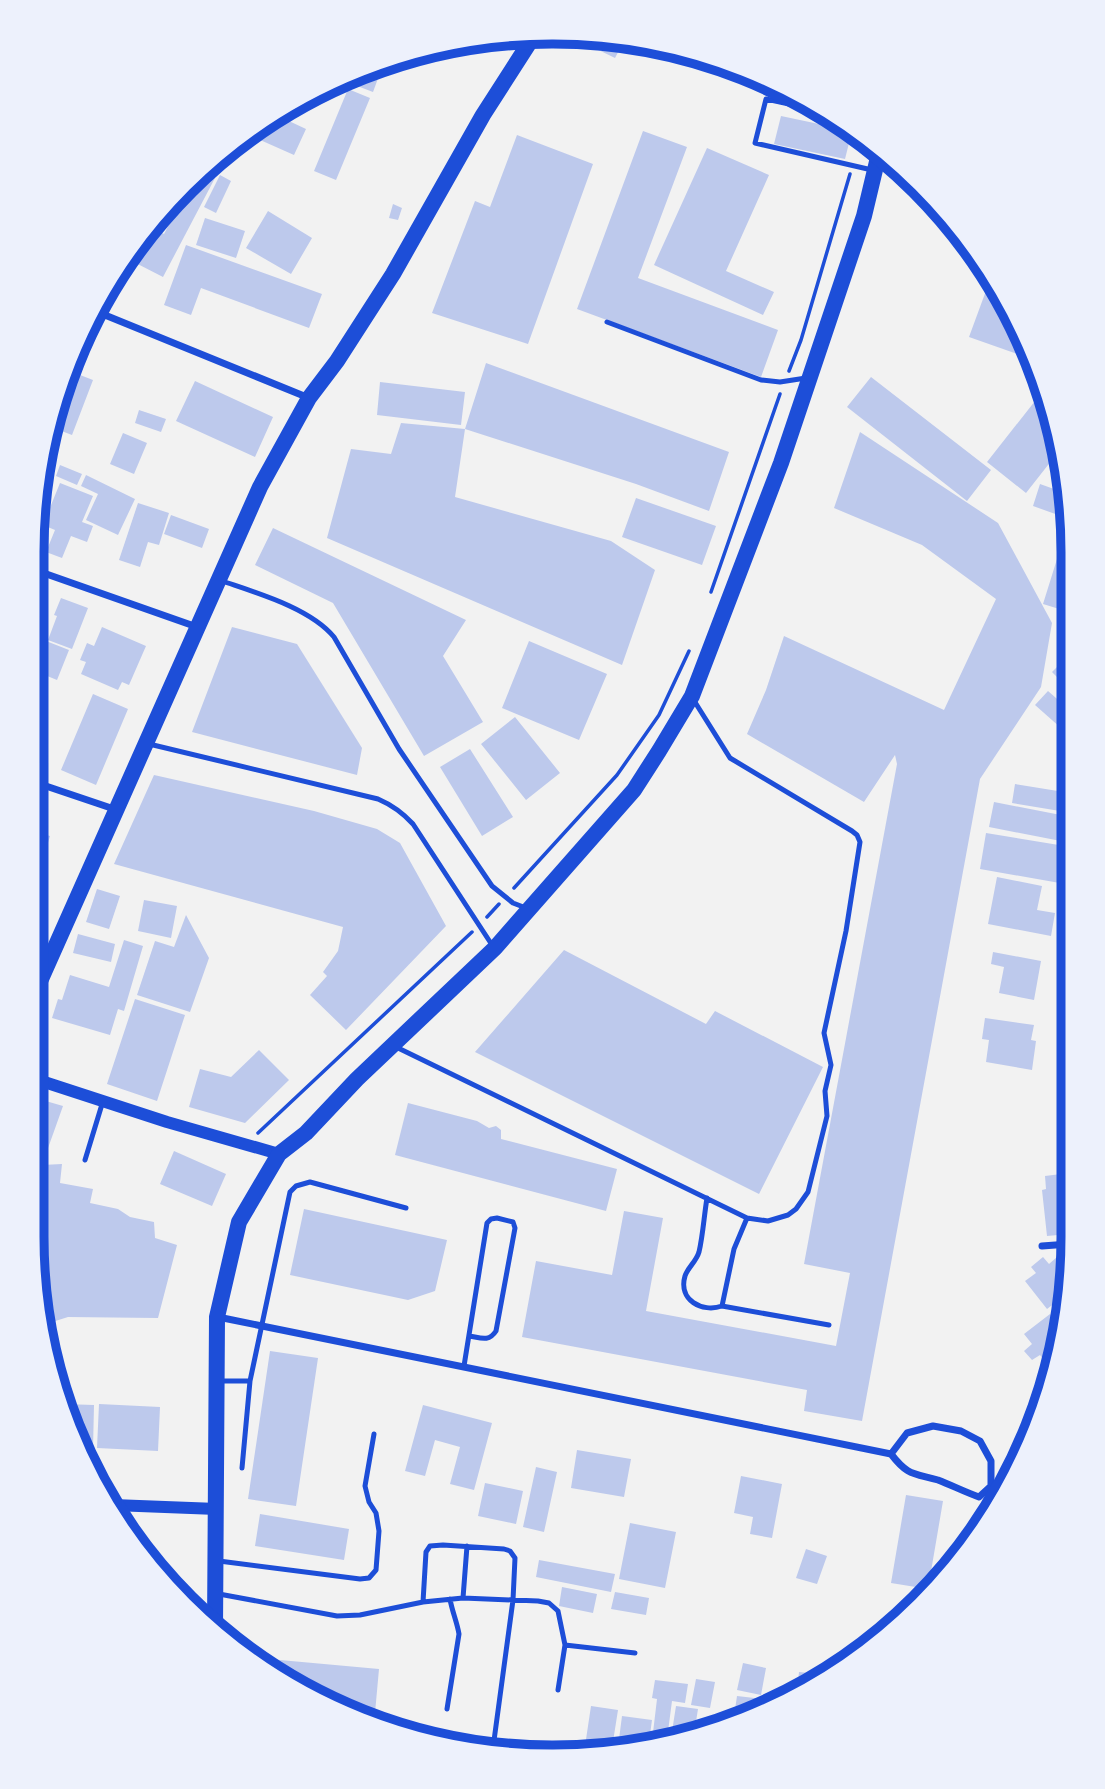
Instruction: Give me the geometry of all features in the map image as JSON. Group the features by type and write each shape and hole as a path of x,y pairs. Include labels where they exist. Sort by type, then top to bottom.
{"main road":[{"path":"44,973 260,487 309,398 337,361 393,274 483,115 528,45"},
{"path":"215,1617 217,1317 239,1222 279,1154 306,1133 357,1079 495,948 634,790 659,751 692,696 754,533 864,216 877,161"}],"street":[{"path":"103,314 309,398"},
{"path":"44,573 197,627"},
{"path":"44,785 117,810"},
{"path":"44,1082 279,1154"},
{"path":"1042,1246 1061,1245"},
{"path":"217,1317 891,1454 901,1467 917,1476 938,1480 979,1497 991,1486 991,1461 981,1441 961,1431 933,1426 907,1433 891,1454"},
{"path":"121,1505 217,1509"}],"lane":[{"path":"795,105 766,99 755,143 875,170"},
{"path":"607,323 761,380 779,382 809,378"},
{"path":"218,580 258,593 307,615 326,628 334,637 399,750 492,886 513,903 529,909"},
{"path":"393,1045 747,1218 778,1220 796,1209 803,1201 808,1192 827,1116 825,1091 831,1065 824,1033 846,931 859,839 852,831 730,758 692,696"},
{"path":"145,743 378,799 391,805 413,824 495,948"},
{"path":"85,1160 103,1101"},
{"path":"242,1468 250,1381 290,1192 296,1186 310,1182 407,1208"},
{"path":"707,1198 698,1254 685,1277 685,1290 692,1301 703,1308 722,1306 829,1325"},
{"path":"464,1366 487,1223 497,1218 513,1222 515,1228 496,1331 488,1339 470,1336"},
{"path":"722,1306 734,1249 747,1218"},
{"path":"217,1381 250,1381"},
{"path":"216,1560 369,1578 376,1570 379,1531 376,1513 369,1502 365,1486 374,1434"},
{"path":"423,1602 426,1552 430,1546 504,1549 510,1551 515,1559 513,1600 494,1742"},
{"path":"463,1598 467,1546"},
{"path":"216,1594 337,1616 360,1615 423,1602 463,1598 538,1601 549,1604 558,1611 565,1645 558,1690"},
{"path":"447,1709 459,1634 450,1599"},
{"path":"565,1645 635,1653"}],"building":[{"path":"589,45 620,48 615,58"},
{"path":"380,74 373,92 353,84"},
{"path":"348,89 370,98 336,180 314,171"},
{"path":"781,116 831,127 850,140 845,159 774,144"},
{"path":"286,119 306,129 294,155 257,139"},
{"path":"643,131 687,147 638,278 778,330 761,377 577,309"},
{"path":"517,135 593,164 528,344 432,313 475,201 490,207"},
{"path":"707,148 769,175 726,271 774,292 763,315 654,265"},
{"path":"220,175 231,181 216,213 204,207"},
{"path":"211,176 215,178 163,277 135,262 158,231 164,234 176,210"},
{"path":"393,204 402,208 398,220 389,218"},
{"path":"268,211 312,238 291,274 246,248"},
{"path":"205,218 245,231 236,258 196,245"},
{"path":"186,245 322,294 309,328 201,288 191,315 164,305"},
{"path":"987,288 1022,356 969,337"},
{"path":"486,363 729,452 709,511 636,484 465,429"},
{"path":"76,374 93,380 72,435 59,430"},
{"path":"871,377 991,470 967,501 847,407"},
{"path":"195,381 273,417 255,457 176,421"},
{"path":"380,382 465,392 461,425 377,415"},
{"path":"1037,398 1052,460 1026,493 987,462"},
{"path":"139,410 166,419 161,432 135,423"},
{"path":"401,423 465,429 455,497 611,541 655,570 622,665 327,538 351,449 391,454"},
{"path":"860,432 998,523 1052,623 1041,687 980,779 862,1421 804,1411 807,1390 522,1337 536,1261 612,1275 624,1211 663,1218 646,1311 836,1346 850,1273 804,1264 897,764 895,755 864,802 747,734 766,690 784,636 944,710 996,599 922,545 834,508"},
{"path":"123,433 147,443 134,474 110,464"},
{"path":"60,465 82,474 77,485 56,476"},
{"path":"86,475 135,499 118,535 86,520 98,494 81,486"},
{"path":"60,483 93,496 82,522 93,526 87,542 71,536 62,558 46,552 55,530 45,526"},
{"path":"1040,484 1057,490 1060,516 1033,506"},
{"path":"636,498 716,526 702,565 622,537"},
{"path":"138,503 169,513 159,545 148,542 140,567 119,560"},
{"path":"171,515 209,529 202,548 164,534"},
{"path":"273,528 466,620 443,656 483,722 424,756 333,603 255,565"},
{"path":"1061,547 1061,610 1043,604"},
{"path":"61,598 88,608 72,649 48,640"},
{"path":"102,627 146,646 129,685 122,682 118,690 81,674 86,662 80,660 87,643 94,646"},
{"path":"232,627 297,644 362,748 357,775 192,732"},
{"path":"46,641 69,650 57,680 44,675"},
{"path":"529,641 607,674 579,740 502,708"},
{"path":"1061,663 1061,681 1052,672"},
{"path":"1048,691 1061,702 1061,728 1035,705"},
{"path":"93,694 128,709 96,785 61,770"},
{"path":"515,717 560,773 526,800 481,744"},
{"path":"470,749 513,817 482,836 440,767"},
{"path":"154,775 314,811 377,829 400,843 446,926 346,1030 310,995 327,976 323,972 338,951 343,927 114,864"},
{"path":"1015,784 1061,792 1060,811 1012,803"},
{"path":"994,802 1061,815 1061,841 989,827"},
{"path":"986,833 1061,845 1061,883 980,869"},
{"path":"44,834 50,836 44,856"},
{"path":"997,877 1042,886 1037,910 1055,913 1051,936 988,924"},
{"path":"97,889 120,896 109,929 86,922"},
{"path":"144,900 177,906 171,938 138,931"},
{"path":"186,915 209,958 190,1012 137,995 155,941 174,947"},
{"path":"78,934 115,944 111,962 73,953"},
{"path":"124,940 143,946 124,1011 118,1009 110,1035 52,1018 58,999 62,1000 70,975 109,987"},
{"path":"564,950 706,1024 715,1011 823,1067 759,1194 475,1052"},
{"path":"993,952 1041,961 1034,1000 999,993 1004,967 991,964"},
{"path":"135,999 185,1015 157,1101 107,1084"},
{"path":"985,1018 1034,1025 1031,1040 1036,1041 1032,1070 986,1062 989,1040 982,1039"},
{"path":"259,1050 289,1080 245,1123 189,1107 200,1069 231,1077"},
{"path":"44,1100 63,1106 44,1159"},
{"path":"408,1103 477,1121 489,1128 496,1126 501,1130 501,1139 617,1169 606,1211 395,1155"},
{"path":"174,1151 226,1174 212,1206 160,1184"},
{"path":"62,1164 60,1183 93,1189 90,1203 118,1209 130,1217 154,1222 155,1238 177,1245 158,1318 68,1317 52,1322 48,1303 44,1165"},
{"path":"1061,1174 1061,1235 1047,1236 1042,1190 1046,1189 1045,1176"},
{"path":"304,1209 447,1240 435,1291 408,1300 290,1275"},
{"path":"1043,1257 1049,1264 1057,1257 1060,1261 1057,1301 1047,1309 1025,1281 1036,1273 1031,1267"},
{"path":"1050,1314 1054,1319 1045,1362 1040,1355 1032,1360 1024,1351 1032,1344 1024,1334"},
{"path":"270,1351 318,1358 296,1506 248,1499"},
{"path":"73,1404 94,1405 93,1449 90,1449"},
{"path":"99,1404 160,1407 158,1451 97,1448"},
{"path":"423,1405 492,1423 474,1490 450,1484 460,1447 435,1440 425,1476 405,1471"},
{"path":"577,1450 631,1459 624,1497 571,1488"},
{"path":"536,1467 557,1472 544,1532 523,1527"},
{"path":"741,1476 782,1484 772,1538 750,1534 753,1517 734,1513"},
{"path":"485,1483 523,1491 516,1524 478,1516"},
{"path":"906,1495 943,1501 930,1577 920,1588 891,1583"},
{"path":"260,1514 349,1529 344,1560 255,1546"},
{"path":"630,1523 676,1532 665,1588 619,1579"},
{"path":"806,1549 827,1556 817,1584 796,1578"},
{"path":"539,1560 615,1574 611,1592 536,1577"},
{"path":"562,1587 597,1594 593,1613 559,1606"},
{"path":"615,1592 649,1598 646,1615 611,1609"},
{"path":"269,1659 379,1669 375,1713 327,1693"},
{"path":"743,1663 766,1668 761,1695 737,1690"},
{"path":"799,1672 813,1673 807,1677 798,1682"},
{"path":"696,1679 715,1682 710,1708 691,1705"},
{"path":"655,1680 688,1684 685,1703 672,1701 668,1732 653,1735 657,1699 652,1698"},
{"path":"737,1696 763,1699 747,1707 735,1711"},
{"path":"591,1706 618,1710 613,1742 585,1744"},
{"path":"676,1706 698,1709 696,1724 672,1731"},
{"path":"622,1716 652,1720 650,1735 619,1741"}]}
